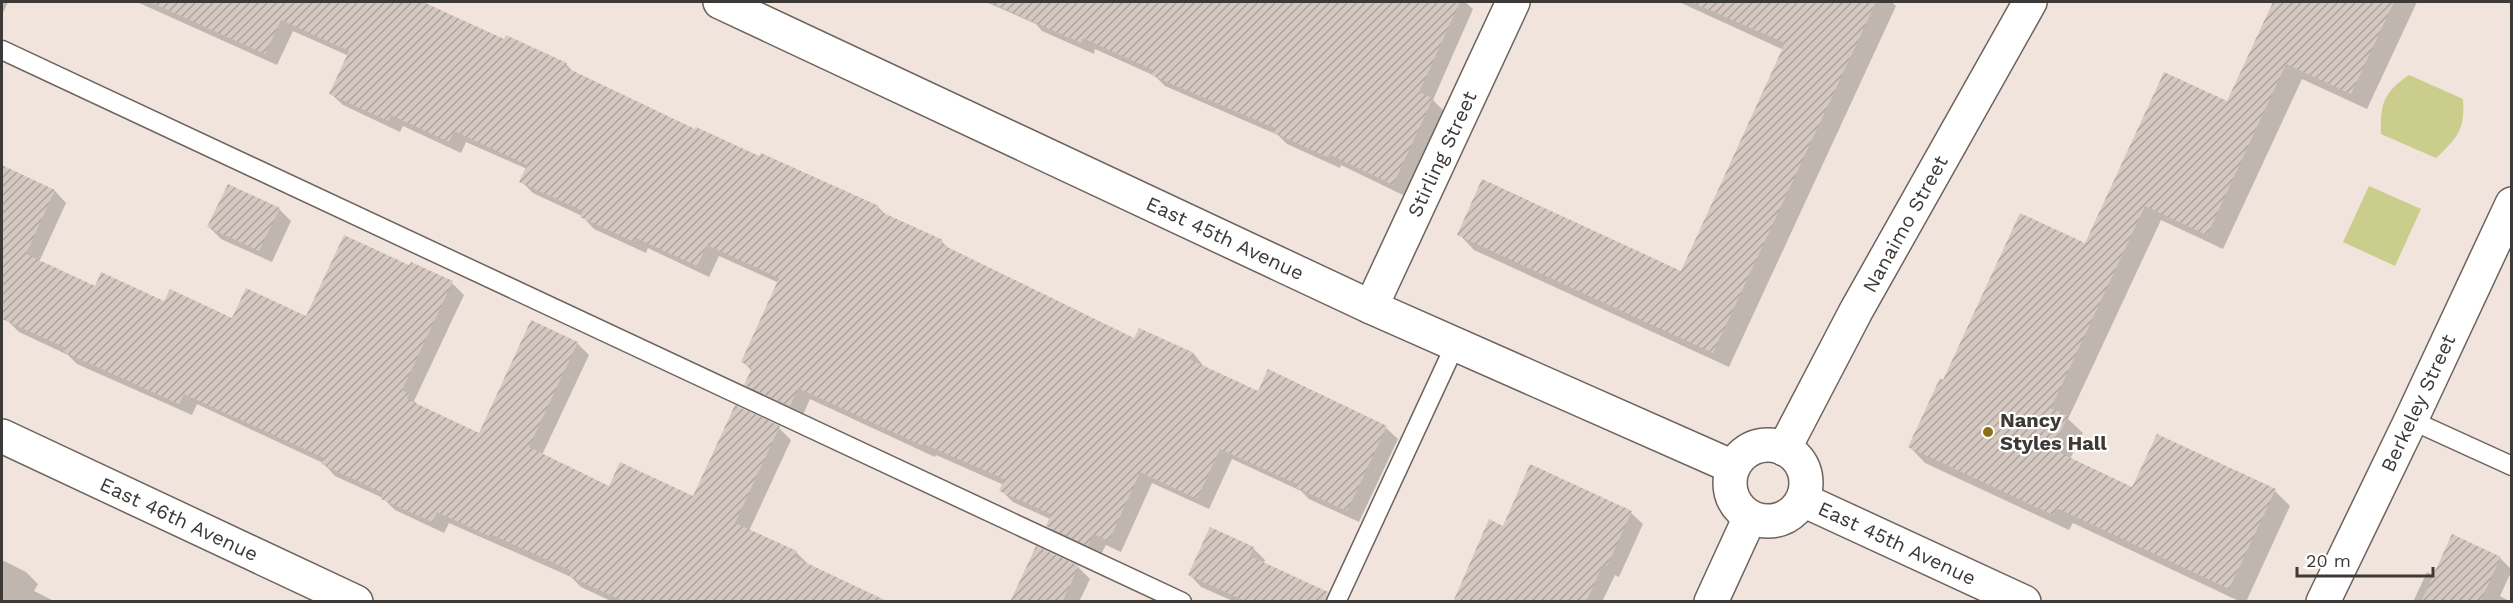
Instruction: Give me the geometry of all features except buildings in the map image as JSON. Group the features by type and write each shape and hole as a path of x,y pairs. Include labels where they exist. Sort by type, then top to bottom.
{"street":[{"name":"East 45th Avenue","path":"720,2 1371,307 1733,467"},
{"name":"Stirling Street","path":"1371,307 1513,2"},
{"name":"Nanaimo Street","path":"1784,449 1856,311 2030,2"},
{"name":"Berkeley Street","path":"2323,602 2411,420 2511,204"},
{"name":"East 46th Avenue","path":"2,436 356,602"},
{"path":"1772,445 1784,449 1801,465 1805,477 1803,500 1795,510 1774,521 1750,517 1734,502 1730,490 1733,467 1739,457 1760,446 1772,445"},
{"name":"East 45th Avenue","path":"1803,500 2024,602"},
{"path":"1711,602 1750,517"}],"lane":[{"path":"2,50 1182,602"},
{"path":"1336,602 1456,343"},
{"path":"2411,420 2511,466"}],"green space":[{"path":"2409,75 2463,99 2461,126 2455,138 2436,158 2381,134 2381,115 2385,100 2400,81"},
{"path":"2369,186 2421,209 2395,266 2343,242"}],"place":[{"name":"Nancy Styles Hall","path":"1988,432"}]}
